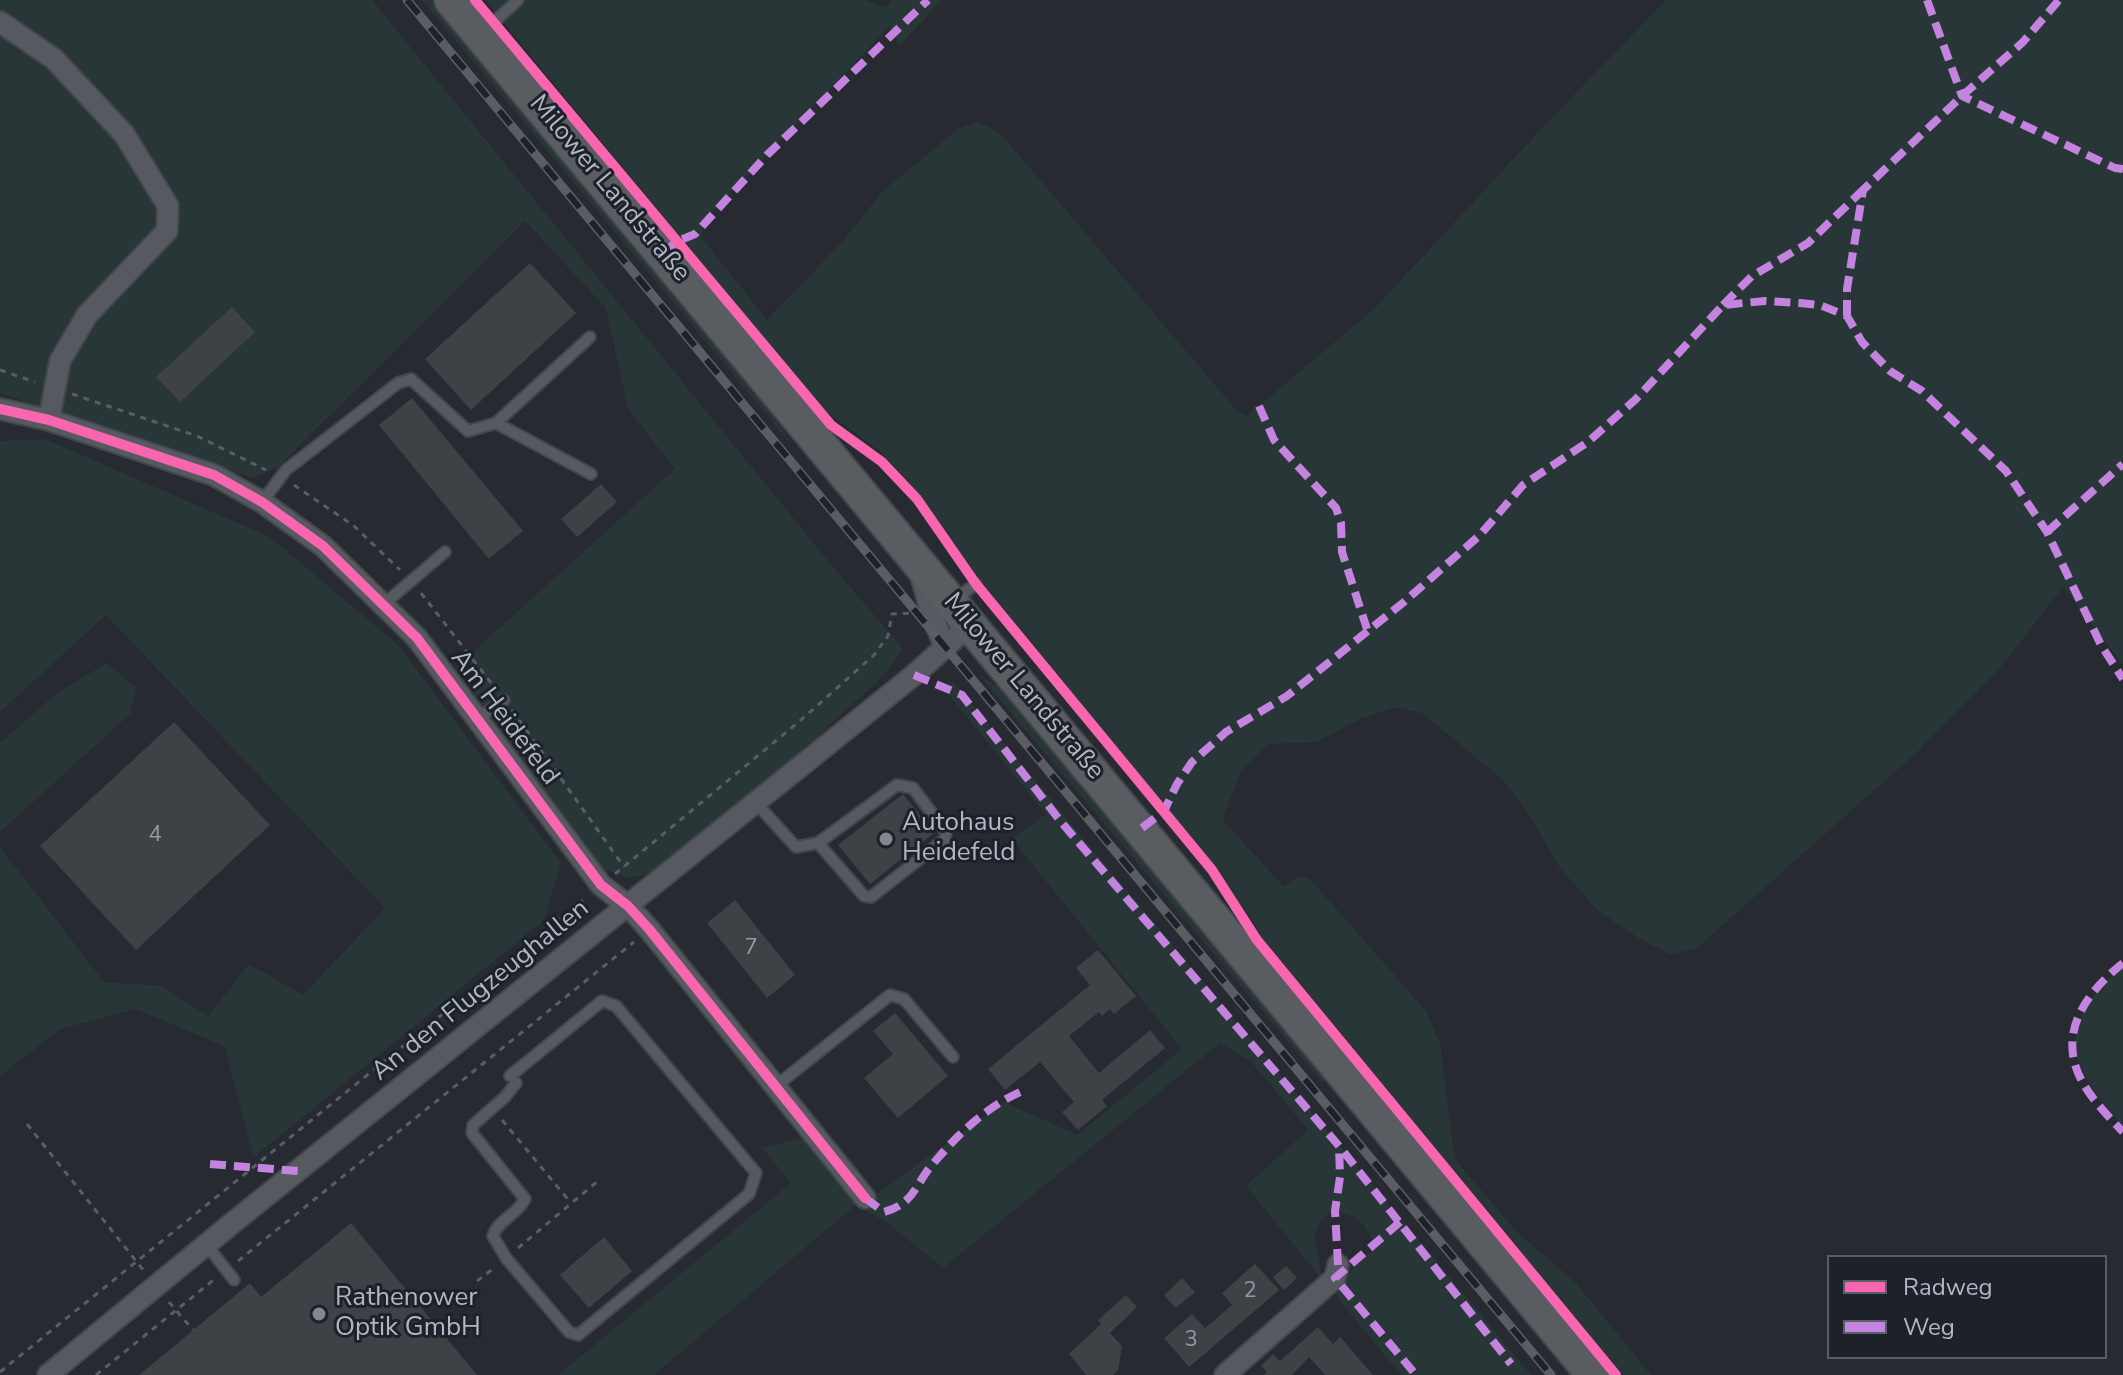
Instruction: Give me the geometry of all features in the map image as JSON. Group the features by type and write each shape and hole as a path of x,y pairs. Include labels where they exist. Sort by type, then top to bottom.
{"main road":[{"name":"Milower Landstraße","path":"451,0 1593,1375"}],"street":[{"path":"0,22 54,59 124,134 168,206 167,231 87,315 60,361 49,420"},
{"name":"Am Heidefeld","path":"0,409 49,420 214,475 262,502 323,546 417,638 601,885 628,906 649,929 865,1198"},
{"path":"945,648 957,606"},
{"name":"An den Flugzeughallen","path":"48,1375 945,648 957,606"},
{"path":"1225,1375 1335,1278 1338,1265"}],"lane":[{"path":"480,34 518,0"},
{"path":"262,502 286,470 398,383 411,379 468,431 496,423 590,337"},
{"path":"496,423 591,474"},
{"path":"384,604 445,552"},
{"path":"477,719 504,700"},
{"path":"756,803 796,847 818,843 897,785 913,788 946,832 945,839 871,897 864,896 818,843"},
{"path":"776,1086 890,995 904,999 953,1057"},
{"path":"602,1001 616,1006 756,1173 749,1194 578,1335 569,1332 506,1258 493,1236 494,1230 520,1209 525,1199 472,1133 473,1125 492,1107 513,1079 602,1001"},
{"path":"206,1244 230,1275"}],"path":[{"path":"0,1372 801,720 874,655 888,636 892,614 957,606"},
{"path":"96,1375 176,1311 230,1275 649,929"},
{"path":"492,1107 572,1204"},
{"path":"27,1124 193,1330"},
{"path":"477,1281 598,1181"}],"shaded area":[{"path":"0,0 372,0 903,649 886,673 815,739 650,874 628,878 604,869 455,668 675,469 628,409 606,308 525,221 278,467 253,478 0,393"},
{"path":"422,0 435,0 751,383 795,449"},
{"path":"485,0 864,0 886,8 892,0 942,0 899,46 890,26 702,223 702,238 767,320 842,242 884,190 959,128 978,122 1000,133 1239,413 1247,416 1374,309 1666,0 2123,0 2123,665 2063,587 1999,669 1916,753 1696,949 1670,954 1640,939 1597,910 1560,868 1526,810 1503,780 1422,713 1397,707 1360,719 1317,742 1268,744 1240,772 1223,820 1284,887 1298,876 1309,878 1427,1012 1440,1044 1455,1159 1516,1231 1576,1283 1651,1375 1623,1375 1260,935 1215,867 976,575 908,481 881,452 821,408"},
{"path":"45,439 270,537 398,645 561,863 544,920 254,1157 224,1046 136,1009 60,1029 0,1076 0,847 104,982 162,986 208,1016 249,964 303,995 385,908 106,615 0,712 0,441"},
{"path":"107,663 136,688 130,714 0,832 0,743 57,693"},
{"path":"979,675 1007,692 1331,1076 1322,1082"},
{"path":"953,682 1531,1375 1401,1375 1336,1296 1344,1276 1376,1248 1365,1226 1349,1215 1332,1211 1323,1219 1316,1235 1320,1277 1246,1186 1308,1130 1251,1061 1220,1043 943,1268 889,1224 859,1206 1004,1102 1077,1135 1182,1049 1012,839 1046,814 944,689"},
{"path":"2123,968 2123,1126 2090,1084 2076,1046 2078,1027 2085,1008 2100,988"},
{"path":"806,1137 857,1204 654,1375 558,1375 791,1183 762,1148"}],"building":[{"path":"530,263 576,313 471,410 425,359"},
{"path":"232,307 255,332 180,402 156,377"},
{"path":"412,398 523,531 489,559 379,425"},
{"path":"601,484 617,502 577,537 561,519"},
{"path":"174,722 270,825 136,950 40,846"},
{"name":"Autohaus Heidefeld","path":"903,794 934,833 870,884 838,845"},
{"path":"735,900 795,975 767,998 707,923"},
{"path":"1098,950 1136,996 1114,1014 1110,1009 1102,1016 1099,1012 1069,1036 1099,1073 1150,1030 1165,1048 1102,1100 1107,1106 1078,1130 1062,1112 1074,1102 1040,1062 1005,1090 988,1069 1090,985 1076,968"},
{"path":"895,1013 948,1076 898,1118 864,1078 893,1054 873,1031"},
{"name":"Rathenower Optik GmbH","path":"351,1223 477,1375 139,1375 250,1283 261,1297"},
{"path":"604,1237 632,1271 589,1308 560,1275"},
{"path":"1255,1264 1279,1290 1189,1367 1164,1338 1192,1314 1205,1328 1232,1305 1222,1293"},
{"path":"1286,1266 1297,1278 1284,1290 1273,1277"},
{"path":"1182,1278 1195,1292 1176,1308 1164,1295"},
{"path":"1126,1295 1137,1307 1110,1333 1122,1346 1118,1371 1113,1375 1086,1375 1069,1354 1101,1324 1098,1320"},
{"path":"1318,1327 1333,1344 1340,1337 1373,1375 1325,1375 1309,1357 1292,1375 1264,1375 1267,1372 1261,1366 1273,1354 1280,1361"}],"railway":[{"path":"407,0 1551,1375"}],"marked path":[{"path":"663,253 676,242 695,234 767,155 928,0"},
{"path":"1927,0 1962,96 2123,169"},
{"path":"1847,316 1847,289 1863,190 2023,42 2059,0"},
{"path":"1723,305 1752,276 1808,243 1863,190"},
{"path":"1142,828 1164,811 1192,762 1226,732 1287,696 1404,602 1480,535 1523,485 1588,442 1636,399 1723,305 1765,301 1800,303 1820,305 1847,316 1862,342 1890,371 1922,391 2006,471 2047,532 2101,645 2123,679"},
{"path":"1259,406 1274,440 1336,508 1341,523 1342,552 1367,629"},
{"path":"2047,532 2123,464"},
{"path":"914,675 962,695 1062,823 1339,1146 1511,1364"},
{"path":"2123,963 2085,1003 2073,1035 2077,1070 2086,1088 2123,1132"},
{"path":"865,1198 884,1212 902,1204 962,1133 983,1114 1020,1092"},
{"path":"1338,1265 1335,1211 1340,1177 1339,1146"},
{"path":"210,1164 298,1171"},
{"path":"1400,1222 1335,1278 1416,1375"}],"cycle path":[{"path":"475,0 831,425 882,462 917,499 976,584 1212,870 1257,940 1616,1375"},
{"path":"0,409 49,420 214,475 262,502 323,546 417,638 601,885 628,906 649,929 865,1198"}],"place":[{"name":"Autohaus Heidefeld","path":"886,839"},
{"name":"Rathenower Optik GmbH","path":"319,1314"}]}
